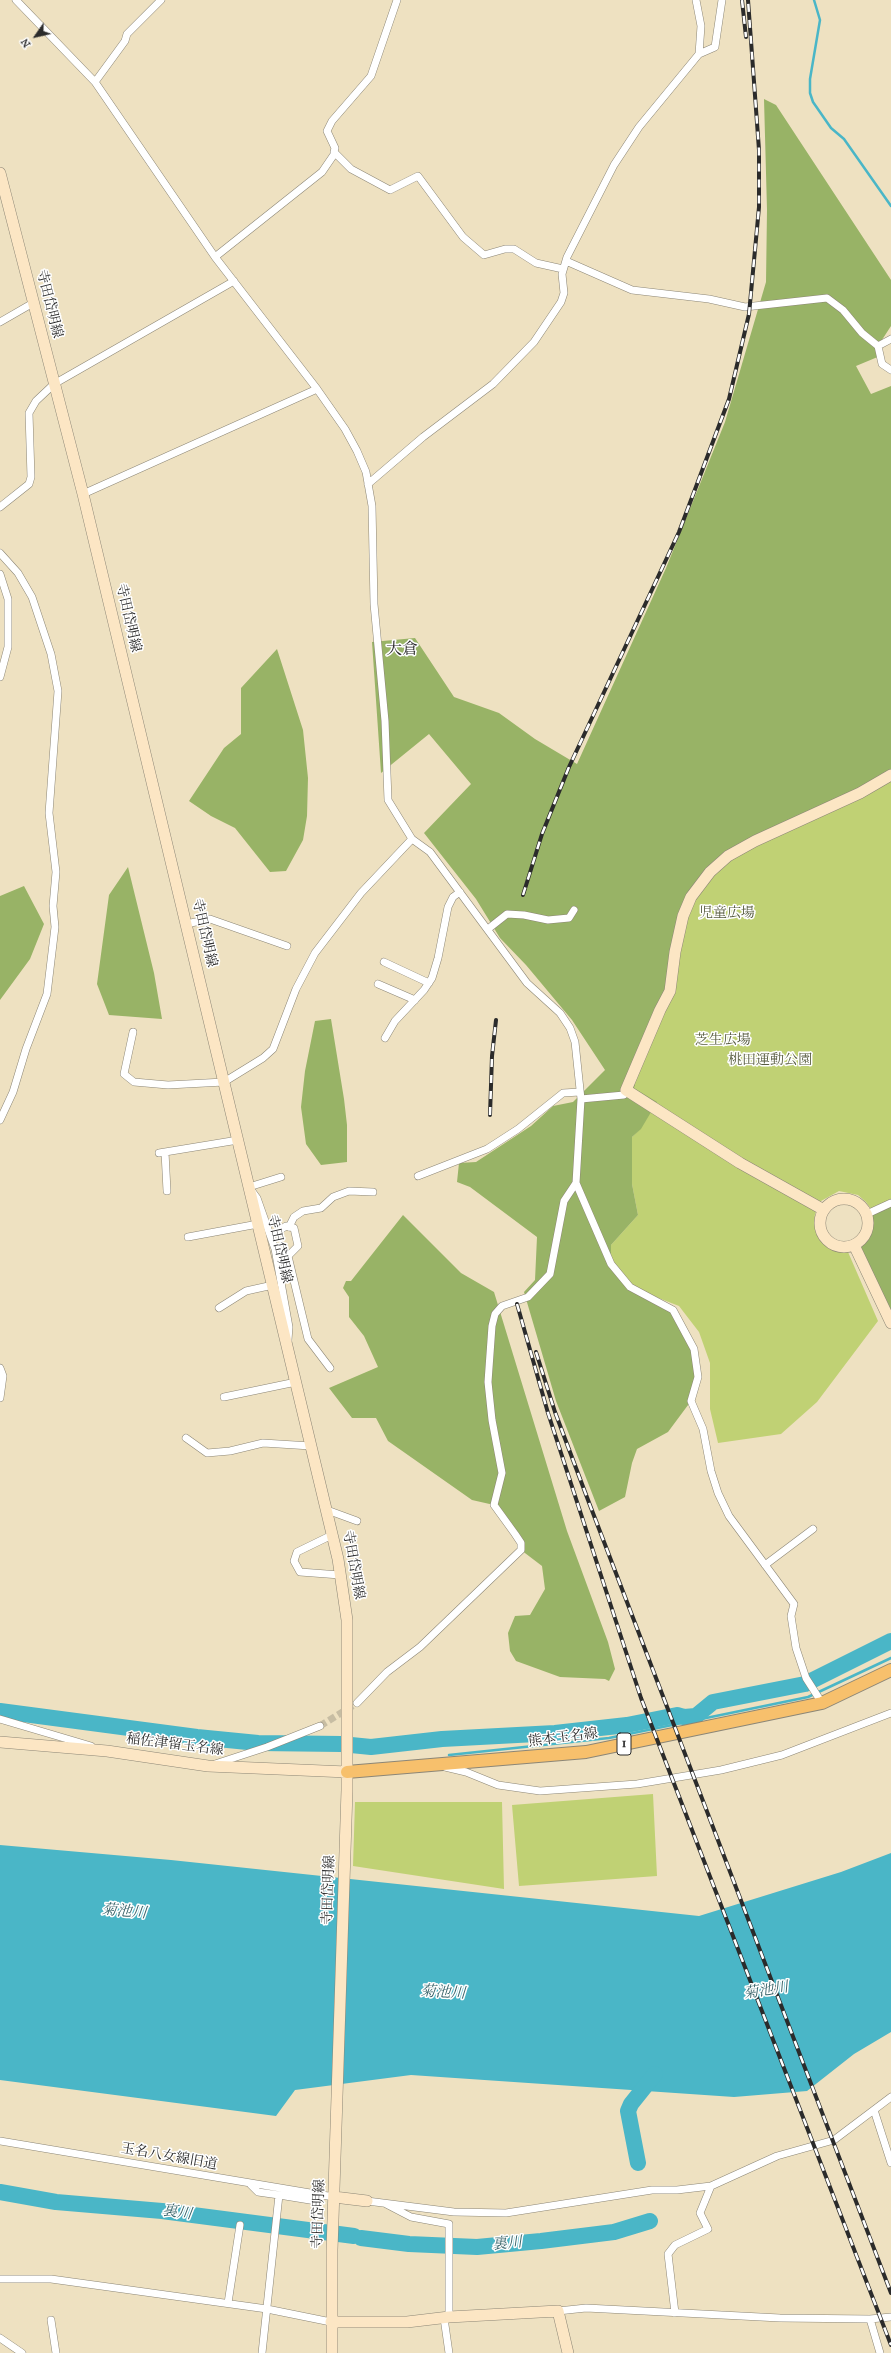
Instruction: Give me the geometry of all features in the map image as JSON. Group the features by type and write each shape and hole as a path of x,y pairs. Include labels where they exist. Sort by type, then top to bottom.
{"main road":[{"name":"寺田岱明線","path":"0,173 83,494 273,1285 332,1535 347,1620 347,1790 332,2250 332,2353"},
{"path":"824,1210 740,1163 626,1090 660,1010 670,991 675,952 683,916 691,896 710,872 728,856 755,841 860,793 891,775"},
{"path":"850,1199 863,1208 867,1214 867,1232 854,1245 839,1246 826,1239 820,1225 824,1210 835,1200 850,1199"},
{"path":"854,1245 891,1323"},
{"name":"熊本玉名線","path":"347,1772 586,1752 820,1701 891,1670"},
{"name":"稲佐津留玉名線","path":"0,1742 107,1751 208,1766 347,1772"},
{"path":"334,2197 367,2201"},
{"path":"331,2322 407,2322 446,2317 558,2311 568,2353"}],"street":[{"path":"16,0 95,82 215,256 318,389 345,429 357,451 366,472 372,506 374,604 385,721 388,800 412,839 430,852 527,983 560,1013 570,1028 575,1042 581,1096 576,1183 611,1264 630,1287 673,1310 694,1349 698,1377 691,1401 704,1434 711,1471 729,1516 794,1604 791,1616 796,1648 806,1678 820,1701"},
{"path":"95,82 125,41 127,34 161,0"},
{"path":"397,0 371,76 332,121 327,131 335,153 351,169 390,190 418,176 463,237 484,255 505,249 514,249 536,263 563,269"},
{"path":"696,0 701,26 699,54"},
{"path":"368,484 423,436 493,384 534,342 556,310 564,293 562,274 566,260 614,165 639,127 699,54 715,47 722,0"},
{"path":"215,256 322,172 335,153"},
{"path":"566,260 632,290 709,300 745,307 828,298 843,310 862,333 878,346 882,364 891,370"},
{"path":"0,507 29,484 31,477 29,413 31,406 54,384 234,281"},
{"path":"0,322 33,303"},
{"path":"878,346 891,339"},
{"path":"83,494 318,389"},
{"path":"0,553 18,573 32,597 51,654 58,691 49,813 56,872 54,906 55,927 47,994 26,1049 13,1092 0,1120"},
{"path":"0,574 8,599 8,640 0,677"},
{"path":"133,1032 124,1074 134,1082 168,1085 224,1082 263,1058 273,1049 296,989 315,953 361,893 412,839"},
{"path":"385,1038 395,1021 429,983 438,958 448,907 453,897 460,892"},
{"path":"488,929 507,914 524,915 548,920 569,918 574,910"},
{"path":"186,924 210,919 287,946"},
{"path":"384,962 429,983"},
{"path":"378,984 415,1000"},
{"path":"418,1176 487,1149 518,1129 548,1103 563,1094 581,1096 624,1095 626,1090"},
{"path":"167,1192 162,1152 238,1140"},
{"path":"281,1177 249,1187 257,1198 276,1253 289,1327 288,1348"},
{"path":"357,1703 387,1672 420,1647 521,1550 521,1543 494,1505 502,1473 492,1420 488,1382 492,1326 495,1314 502,1306 528,1297 550,1274 564,1200 576,1183"},
{"path":"289,1227 294,1217 303,1211 321,1208 333,1197 349,1192 373,1192"},
{"path":"867,1214 891,1203"},
{"path":"188,1237 258,1224"},
{"path":"271,1236 286,1226 294,1228 298,1246 288,1256"},
{"path":"276,1253 288,1256"},
{"path":"288,1256 308,1339 330,1368"},
{"path":"219,1308 246,1291 273,1285"},
{"path":"0,1368 3,1376 0,1398"},
{"path":"224,1397 296,1382"},
{"path":"186,1438 207,1453 230,1451 262,1443 311,1446"},
{"path":"326,1510 357,1521"},
{"path":"765,1565 813,1529"},
{"path":"332,1535 298,1552 294,1561 300,1572 340,1575"},
{"path":"439,1765 466,1772 498,1785 540,1791 637,1784 721,1770 782,1754 891,1713"},
{"path":"0,1719 107,1751"},
{"path":"208,1766 267,1747 320,1726"},
{"path":"367,2201 381,2201 454,2212 506,2214 652,2190 677,2190 711,2186 782,2154 834,2140 891,2097"},
{"path":"874,2110 891,2163"},
{"name":"玉名八女線旧道","path":"0,2141 334,2197"},
{"path":"250,2184 258,2192 316,2201 322,2195"},
{"path":"675,2313 668,2254 675,2245 708,2229 700,2213 711,2186"},
{"path":"262,2353 280,2195"},
{"path":"381,2201 411,2217 449,2224 450,2264 446,2317 449,2353"},
{"path":"228,2303 240,2225"},
{"path":"0,2279 51,2279 191,2300 228,2303 331,2322"},
{"path":"558,2311 586,2308 675,2313 870,2319 891,2317"},
{"path":"870,2319 880,2353"},
{"path":"51,2320 56,2353"},
{"path":"0,2338 22,2353"}],"green space":[{"path":"764,99 776,105 891,280 891,326 878,346 880,356 856,366 871,394 891,386 891,775 718,866 688,904 673,972 630,1073 635,1085 634,1088 657,1102 641,1129 632,1137 632,1184 638,1215 611,1245 611,1264 630,1287 673,1310 694,1349 698,1377 691,1401 668,1432 637,1449 632,1463 625,1497 599,1511 556,1401 524,1292 535,1280 537,1237 470,1187 457,1182 459,1163 476,1162 531,1126 553,1106 573,1102 605,1070 572,1020 526,965 500,938 476,899 424,833 471,784 429,734 381,773 372,642 415,638 454,697 499,713 535,739 577,764 666,568 725,422 766,282 767,210"},
{"path":"277,649 303,730 308,778 307,816 303,840 286,871 270,872 235,828 211,816 189,801 224,748 241,734 241,688"},
{"name":"桃田運動公園","path":"891,775 891,1201 871,1209 858,1195 839,1191 821,1201 815,1214 814,1223 817,1234 824,1244 840,1252 848,1252 878,1321 817,1402 781,1434 718,1443 710,1409 710,1363 699,1332 679,1306 630,1287 611,1264 611,1245 638,1215 632,1184 632,1137 641,1128 630,1073 682,919 718,866"},
{"path":"128,867 154,973 162,1019 109,1015 97,984 109,895"},
{"path":"24,886 44,924 30,959 0,1000 0,896"},
{"path":"331,1019 347,1125 347,1162 321,1165 306,1144 301,1107 305,1071 315,1021"},
{"path":"891,1204 891,1323 856,1248 867,1239 870,1233 871,1225 867,1214"},
{"path":"403,1215 461,1273 494,1292 567,1531 608,1642 615,1669 609,1681 605,1679 560,1677 516,1661 510,1651 508,1633 515,1616 530,1615 545,1589 542,1566 521,1550 517,1536 494,1505 472,1500 388,1441 376,1418 352,1418 329,1388 378,1367 364,1336 349,1317 349,1297 343,1288 346,1281 351,1281"},
{"path":"653,1794 657,1876 519,1886 512,1805"},
{"path":"355,1802 502,1802 504,1889 353,1866"}],"water":[{"name":"菊池川","path":"0,1845 171,1860 699,1916 841,1872 891,1853 891,2032 854,2054 807,2091 734,2097 411,2075 295,2090 276,2116 0,2080"}],"waterway":[{"path":"814,0 820,20 810,79 810,93 813,102 831,128 844,139 891,206"},
{"path":"0,1711 197,1737 258,1743 341,1744 371,1747 442,1739 555,1733 627,1725 677,1715 684,1717 696,1716 713,1702 805,1684 891,1641"},
{"path":"449,1755 609,1738 808,1697 891,1658"},
{"name":"裏川","path":"638,2163 628,2111 631,2104 655,2074"},
{"name":"裏川","path":"0,2192 56,2202 162,2211 354,2236"},
{"name":"裏川","path":"361,2238 409,2244 477,2247 614,2232 650,2221"}],"tunnel":[{"path":"320,1726 357,1703"}],"railway":[{"path":"742,0 746,37"},
{"path":"523,895 542,834 569,767 679,532 729,399 749,314 759,207 759,150 748,0"},
{"path":"490,1115 492,1056 496,1020"},
{"path":"517,1304 548,1413 641,1698 891,2345"},
{"path":"536,1352 555,1412 588,1500 891,2293"}],"district":[{"name":"大倉","path":"402,650"}],"park label":[{"name":"児童広場","path":"727,914"},
{"name":"芝生広場","path":"723,1041"}]}
